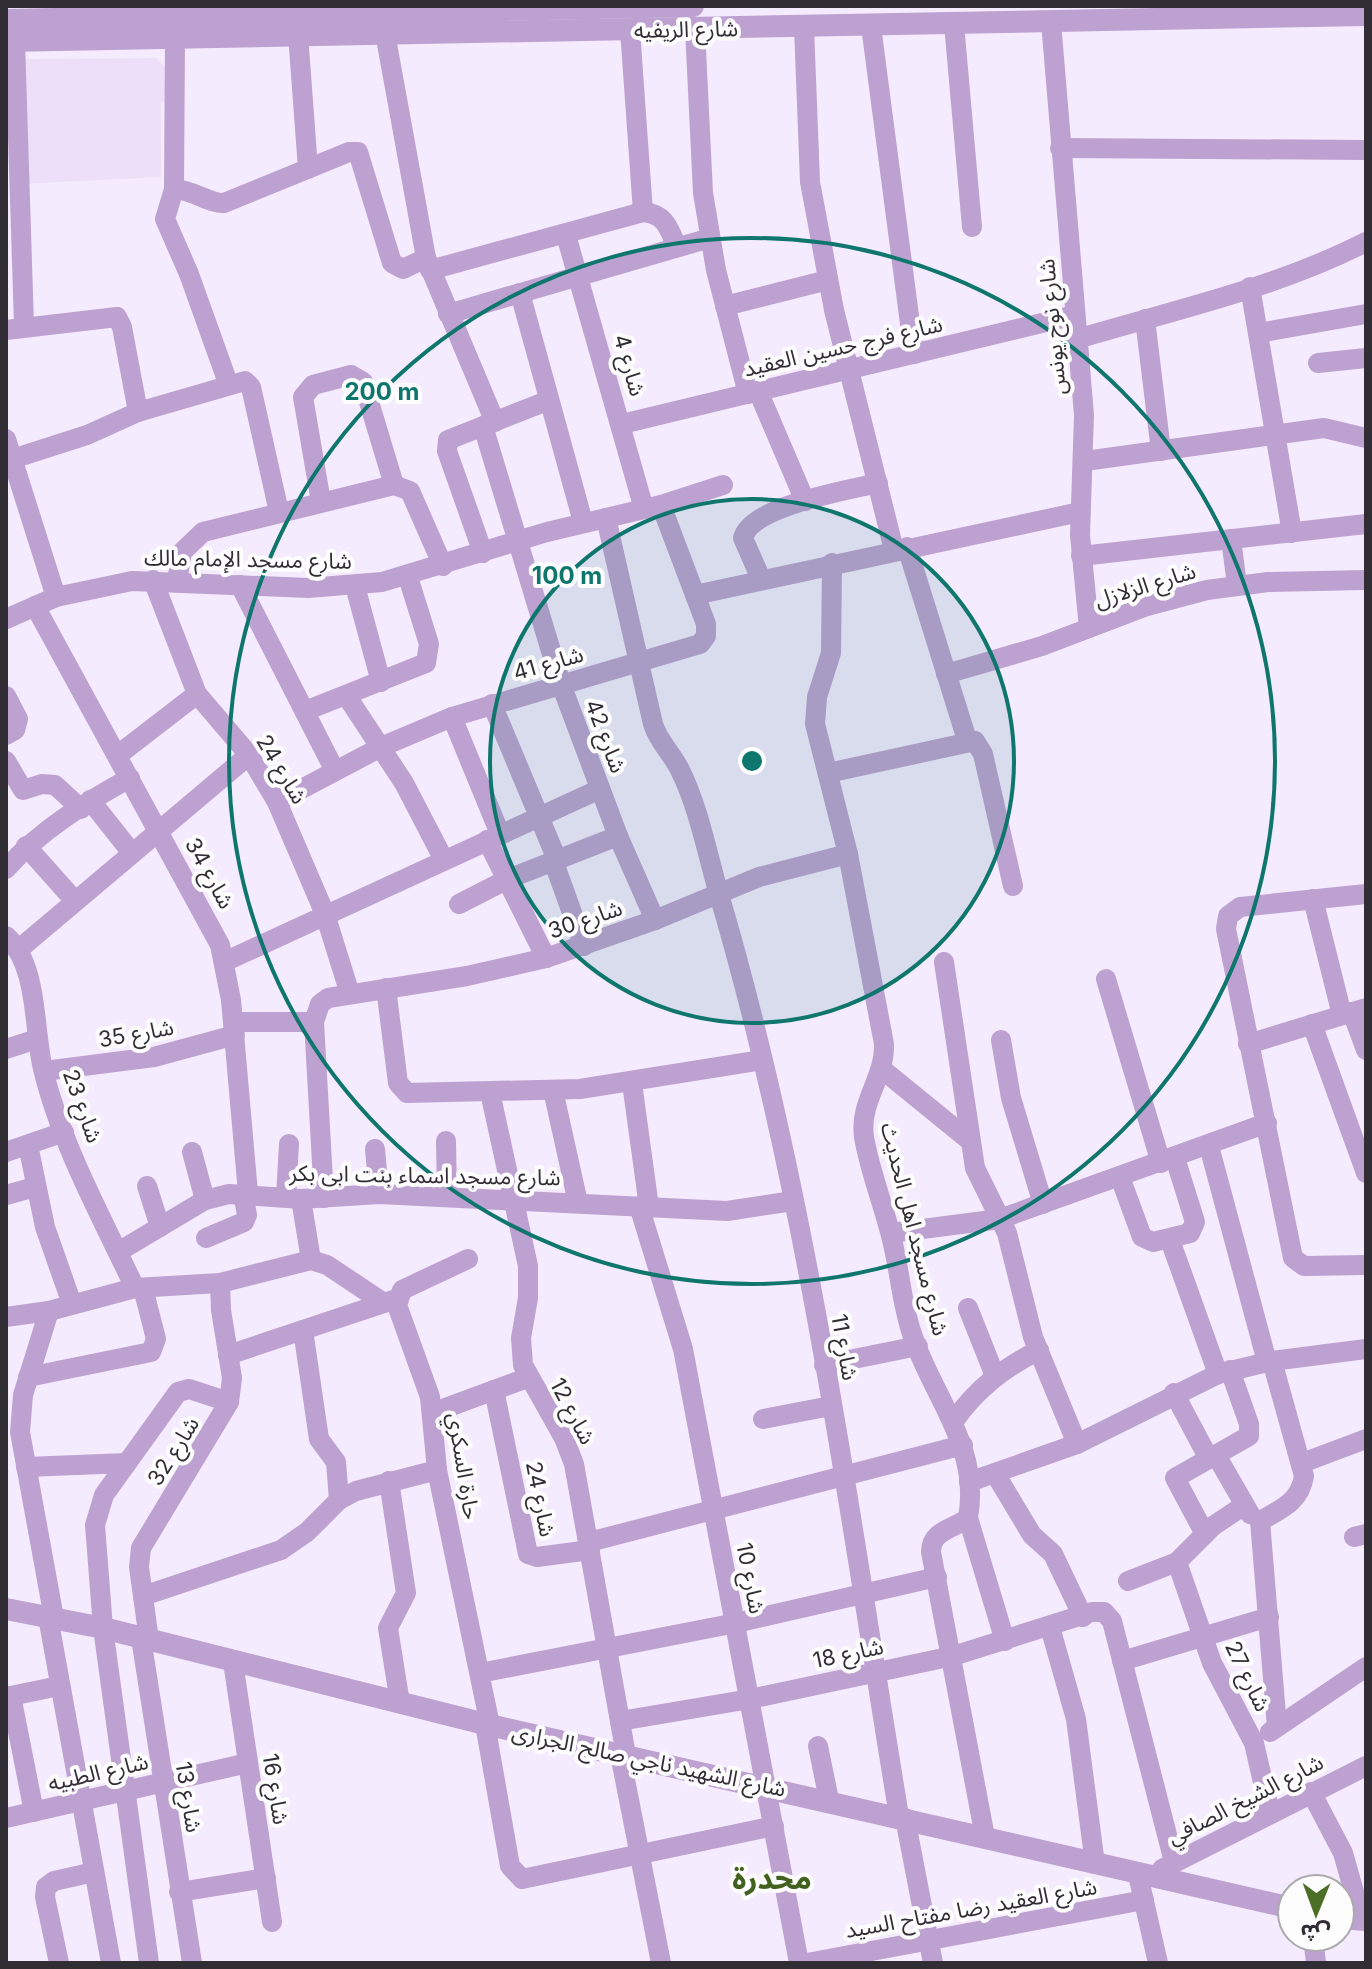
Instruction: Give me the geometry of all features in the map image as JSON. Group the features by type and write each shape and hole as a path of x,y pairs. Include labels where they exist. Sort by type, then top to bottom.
{"street":[{"name":"شارع الريفيه","path":"9,34 175,37 298,34 374,26 693,6"},
{"name":"شارع الريفيه","path":"9,34 127,12 374,26 630,30 1366,15"},
{"name":"شارع نوح يونس","path":"1051,22 1085,461 1080,512 1081,556 1089,628"},
{"path":"954,24 972,227"},
{"name":"شارع 42","path":"374,26 428,264 489,424 561,684 618,836 655,920"},
{"path":"871,26 914,354"},
{"path":"804,27 810,182 828,280 878,483 967,740"},
{"path":"695,29 699,141 710,238 725,306 753,392 805,501"},
{"path":"630,30 643,212"},
{"path":"9,34 15,328 117,317 122,327 138,412"},
{"path":"298,34 308,169"},
{"path":"175,37 174,189 165,219 189,274 228,383"},
{"path":"1060,148 1366,150"},
{"path":"174,189 197,192 217,204 224,203 349,152 358,152 392,263 403,269 566,235 643,212 664,220 677,247"},
{"name":"شارع 4","path":"566,235 622,424 652,507"},
{"path":"448,314 710,238"},
{"path":"1077,339 1325,262 1366,242"},
{"path":"725,306 828,280"},
{"path":"1250,287 1292,533"},
{"path":"520,293 547,401 583,522"},
{"path":"1258,333 1366,314"},
{"name":"شارع فرج حسين العقيد","path":"622,424 1075,315"},
{"path":"1145,319 1161,451"},
{"path":"1318,363 1366,358"},
{"path":"321,502 303,397 313,385 351,375 363,382 394,485"},
{"path":"9,460 87,435 138,412 228,383 245,381 251,387 279,512"},
{"path":"483,553 446,446 453,435 547,401"},
{"path":"1085,461 1324,428 1366,438"},
{"path":"6,439 9,460 56,597"},
{"path":"761,579 743,533 758,519 805,501 878,483"},
{"path":"177,581 182,552 194,537 214,528 394,485 410,491 443,566"},
{"name":"شارع مسجد الإمام مالك","path":"6,619 56,597 111,583 153,580 240,585 355,586 408,577 583,522 652,507 723,485"},
{"name":"شارع 41","path":"277,802 381,747 452,717 640,663 703,641 706,624 695,595 652,507"},
{"path":"695,595 901,548 1080,512"},
{"name":"شارع 11","path":"606,518 656,734 682,775 718,891 762,1060 793,1201 824,1365 875,1672 933,1963"},
{"path":"1081,556 1366,524"},
{"path":"1231,539 1237,585"},
{"name":"شارع مسجد اهل الحديث","path":"832,563 831,653 815,710 817,735 848,854 884,1044 883,1070 865,1105 863,1120 910,1326 963,1445 969,1482 968,1518 1005,1641"},
{"path":"305,711 420,667 429,657 429,644 408,577"},
{"name":"شارع 24","path":"153,580 197,694 249,755 277,802 325,914 350,994"},
{"name":"شارع الزلازل","path":"946,674 1147,606 1237,585 1299,580 1366,580"},
{"path":"240,585 335,771"},
{"path":"355,586 381,682"},
{"name":"شارع 34","path":"35,606 212,926 224,962 234,1029 247,1215 244,1222 206,1238"},
{"path":"118,755 197,694"},
{"path":"346,695 381,747 444,860"},
{"path":"6,696 18,725 6,735"},
{"path":"492,704 539,816 584,946"},
{"path":"452,717 508,879 546,958"},
{"path":"828,773 967,740 980,745 1013,886"},
{"path":"12,943 75,901 249,755"},
{"path":"8,770 23,790 42,784 55,785 86,805 132,853"},
{"path":"6,869 26,846 130,778"},
{"path":"224,962 600,789"},
{"path":"459,904 554,859 618,836"},
{"path":"26,846 75,901"},
{"name":"شارع 30","path":"314,1022 320,1004 328,998 467,976 546,958 655,920 718,891 848,854"},
{"path":"1366,894 1240,907 1226,920 1248,1044 1295,1262 1304,1266 1366,1265"},
{"path":"1313,899 1366,1050"},
{"name":"شارع 23","path":"12,943 28,976 44,1071 64,1132 118,1252 139,1288 156,1339 151,1352 28,1377"},
{"path":"944,962 969,1140 980,1183 1007,1233 1039,1350 1077,1444"},
{"path":"1106,979 1168,1161 1195,1222 1190,1233 1153,1242 1142,1237 1120,1177"},
{"path":"386,988 398,1083 403,1091 411,1094 553,1090 632,1083 762,1060"},
{"path":"1248,1044 1353,1012"},
{"path":"314,1022 324,1198"},
{"name":"شارع 35","path":"44,1071 154,1057 234,1029 314,1022"},
{"path":"1312,1024 1357,1118 1365,1166"},
{"path":"6,1049 37,1039"},
{"path":"1001,1040 1011,1098 1043,1204"},
{"path":"883,1070 969,1140"},
{"name":"شارع 10","path":"632,1083 644,1206 683,1349 799,1963"},
{"path":"553,1090 578,1203"},
{"name":"شارع 12","path":"490,1092 528,1266 520,1351 527,1378 570,1450 590,1546 640,1857 661,1963"},
{"path":"891,1233 1000,1219 1267,1123"},
{"path":"6,1152 64,1132"},
{"path":"446,1141 447,1196"},
{"path":"289,1144 293,1198 311,1260"},
{"path":"28,1145 35,1187 53,1253 72,1304"},
{"path":"1209,1146 1304,1476 1297,1496 1260,1521"},
{"path":"375,1149 379,1194"},
{"path":"192,1152 205,1200"},
{"path":"147,1186 160,1227"},
{"path":"6,1195 35,1187"},
{"name":"شارع مسجد اسماء بنت ابى بكر","path":"118,1252 205,1200 246,1193 293,1198 379,1194 447,1196 750,1210 793,1201"},
{"path":"1170,1240 1250,1431 1243,1442 1175,1478 1205,1534"},
{"path":"228,1355 391,1301 402,1290 468,1259"},
{"path":"6,1317 49,1311 139,1288 220,1283 311,1260 327,1265 391,1301"},
{"path":"149,1963 103,1628 95,1525 104,1495 178,1392 189,1389 229,1402 232,1378 220,1283"},
{"name":"حارة السكري","path":"391,1301 426,1381 437,1470 480,1673 510,1866 517,1877 530,1878 640,1857"},
{"path":"968,1308 995,1376"},
{"path":"49,1311 20,1413 18,1457 51,1617 59,1686 111,1963"},
{"path":"303,1330 319,1439 336,1462 339,1500"},
{"path":"824,1365 918,1346"},
{"path":"969,1482 1077,1444 1174,1393 1224,1372 1270,1362 1366,1349"},
{"path":"954,1421 968,1402 995,1376 1039,1350"},
{"path":"432,1413 527,1378"},
{"name":"شارع 24","path":"494,1390 528,1554 537,1557 590,1546"},
{"path":"1174,1393 1243,1506 1260,1521 1277,1727"},
{"name":"شارع 32","path":"145,1639 139,1567 141,1548 229,1402"},
{"path":"763,1419 831,1406"},
{"path":"1302,1463 1366,1439"},
{"path":"590,1546 714,1509 963,1445"},
{"path":"18,1457 127,1463"},
{"path":"143,1596 281,1550 307,1532 339,1500 389,1481 437,1470"},
{"path":"996,1475 1032,1535 1053,1554 1083,1617 1098,1611 1109,1617 1174,1862"},
{"path":"389,1481 406,1593 388,1628 400,1703"},
{"path":"1128,1581 1177,1562 1205,1534 1243,1506"},
{"path":"968,1518 933,1539 931,1552 985,1837"},
{"name":"شارع 27","path":"1177,1562 1218,1678 1254,1743 1270,1813"},
{"path":"480,1673 736,1623 937,1577"},
{"name":"شارع الشهيد ناجي صالح الجرارى","path":"6,1609 103,1628 487,1724 1276,1905"},
{"name":"شارع 18","path":"620,1721 750,1699 953,1656 1083,1617"},
{"path":"1122,1661 1269,1617"},
{"path":"1050,1627 1076,1719 1095,1864"},
{"name":"شارع 13","path":"145,1639 163,1783 192,1963"},
{"name":"شارع 16","path":"233,1662 272,1922"},
{"path":"1254,1743 1366,1667"},
{"path":"34,1812 9,1696 59,1686"},
{"path":"818,1746 829,1800"},
{"name":"شارع الطبيه","path":"6,1818 248,1763"},
{"name":"شارع الشيخ الصافي","path":"1142,1876 1366,1766"},
{"path":"1311,1792 1343,1853 1347,1873"},
{"path":"640,1857 774,1826"},
{"path":"59,1963 45,1897 46,1887 54,1881 94,1872"},
{"path":"1142,1876 1158,1963"},
{"path":"179,1892 266,1878"},
{"name":"شارع العقيد رضا مفتاح السيد","path":"807,1963 1144,1900"}],"shaded area":[{"path":"156,58 166,69 167,101 161,102 161,177 21,184 17,59"}],"district":[{"name":"محدرة","path":"772,1878"}]}
